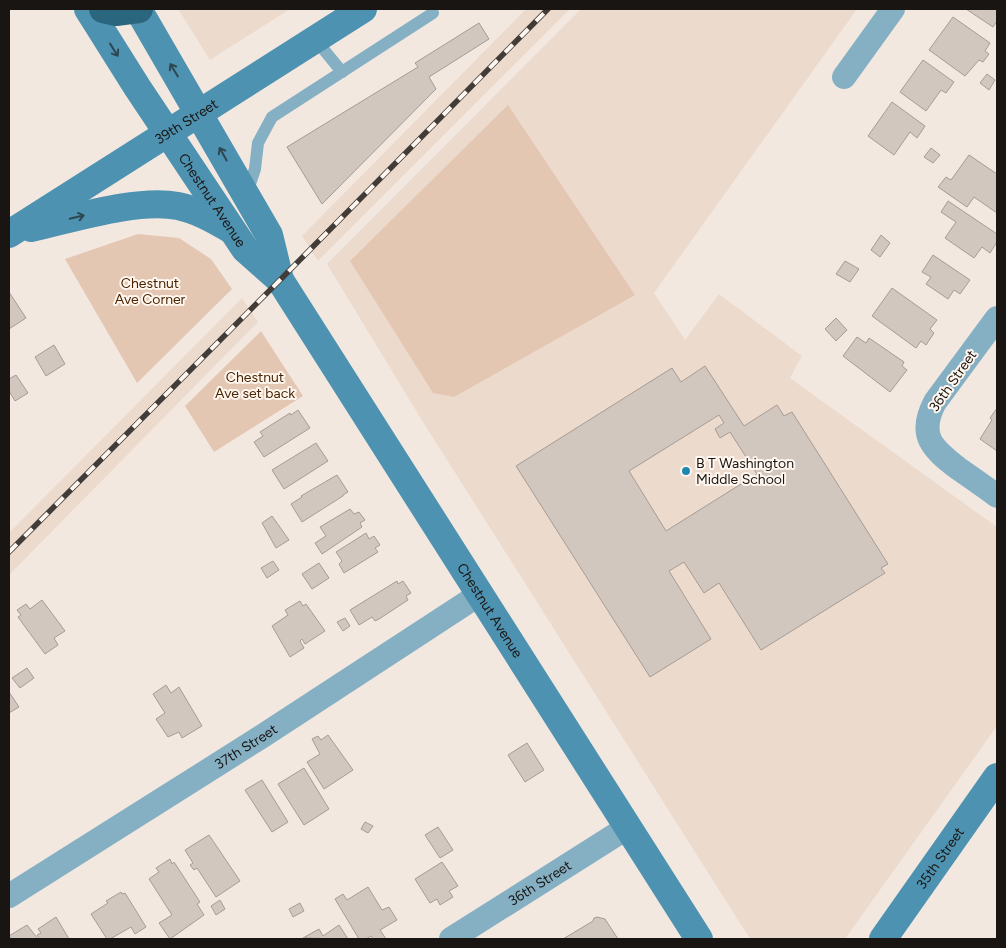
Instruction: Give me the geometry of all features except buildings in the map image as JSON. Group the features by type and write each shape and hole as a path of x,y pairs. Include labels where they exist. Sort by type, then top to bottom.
{"highway":[{"path":"104,9 116,12 138,9"}],"main road":[{"name":"Chestnut Avenue","path":"88,9 167,133 245,249 280,280 699,939"},
{"name":"Chestnut Avenue","path":"138,9 269,235 280,280"},
{"name":"39th Street","path":"10,233 363,9"},
{"path":"10,233 134,206 156,204 176,206 202,213 232,229"},
{"name":"35th Street","path":"883,939 997,777"}],"street":[{"path":"844,77 894,9"},
{"name":"36th Street","path":"997,318 935,402 928,415 927,429 930,442 939,454 997,496"},
{"name":"37th Street","path":"9,896 480,594"},
{"name":"36th Street","path":"451,939 628,827"}],"lane":[{"path":"246,195 256,169 258,143 272,117 433,13"},
{"path":"316,39 342,72"}],"shaded area":[{"path":"178,9 290,9 210,60"},
{"path":"526,9 570,9 318,261 302,236"},
{"name":"B T Washington Middle School","path":"581,9 857,9 654,293 685,340 719,294 802,356 790,378 997,527 997,726 845,939 750,939 418,414 327,264"},
{"path":"242,298 258,322 9,575 9,533"}],"green space":[{"path":"508,105 635,295 454,397 433,393 350,261"},
{"name":"Chestnut Ave Corner","path":"138,234 179,238 211,259 232,289 137,383 65,259"},
{"name":"Chestnut Ave set back","path":"261,331 303,396 214,452 185,406"}],"railway":[{"path":"9,552 548,9"}],"place":[{"name":"B T Washington Middle School","path":"686,471"}]}
